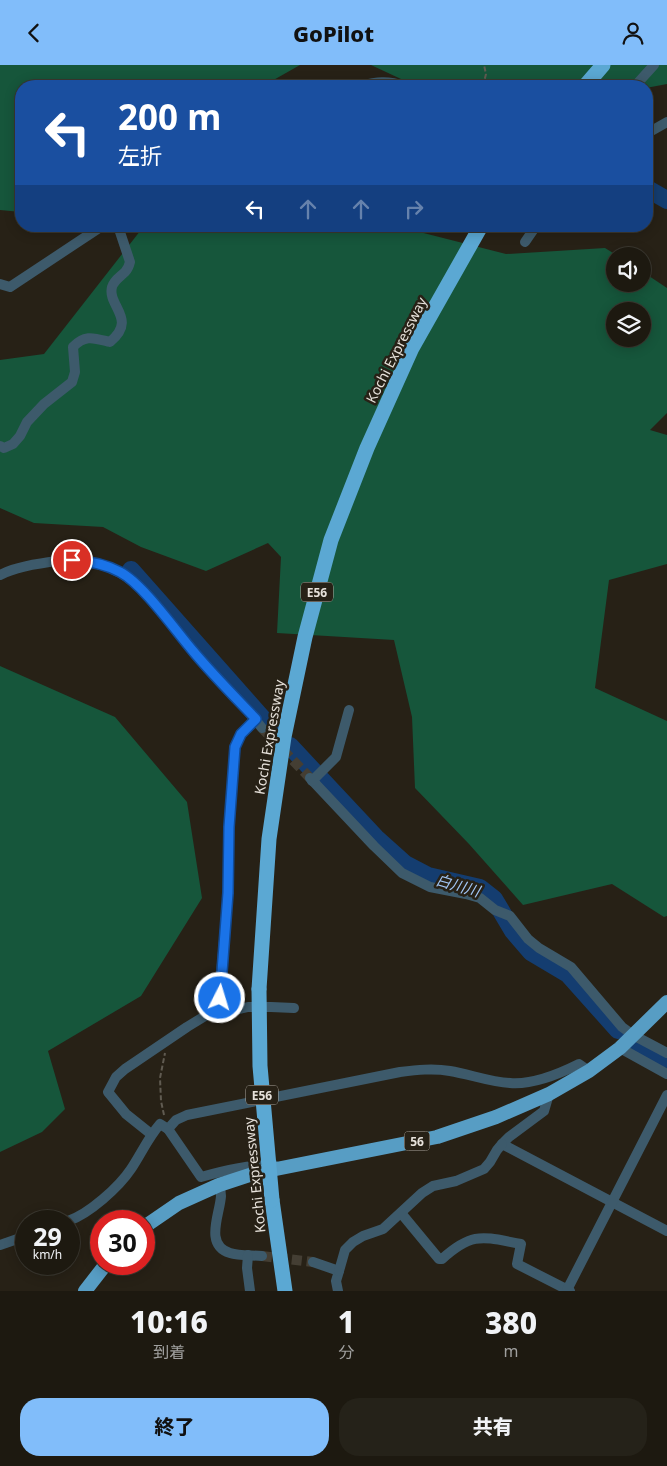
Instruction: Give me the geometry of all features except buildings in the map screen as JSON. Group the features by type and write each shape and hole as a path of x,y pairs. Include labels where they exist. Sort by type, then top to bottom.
{"highway":[{"path":"590,80 603,65"},
{"name":"Kochi Expressway","path":"285,1291 272,1200 260,1065 259,989 269,839 284,737 304,637 331,540 367,448 412,348 479,232"},
{"name":"56","path":"155,1219 179,1203 219,1185 256,1173 437,1137 496,1117 549,1094 589,1071 620,1048 667,1002"},
{"path":"85,1291 97,1275"}],"street":[{"path":"640,80 654,65"},
{"path":"653,130 667,121"},
{"path":"0,284 10,287 93,232"},
{"path":"0,447 4,448 13,444 20,436 27,422 44,404 72,381 75,372 73,347 78,342 86,338 110,342 119,332 122,320 111,292 112,285 126,271 130,262 120,232"},
{"path":"525,242 532,232"},
{"path":"0,575 26,566 72,560 97,563 122,572 137,584 195,653 259,723 241,734 235,747 229,827 228,893 220,998 223,1008"},
{"path":"349,710 336,757 322,772 311,780 402,873 430,887 480,898 494,910 510,916 528,939 539,948 571,967 622,1027 667,1053"},
{"path":"223,1008 230,1011 255,1007 294,1008"},
{"path":"151,1134 126,1114 108,1092 116,1077 187,1027 223,1008"},
{"path":"620,1048 667,1074"},
{"path":"80,1214 114,1190 131,1170 151,1134 187,1115 400,1072 427,1069 448,1070 510,1083 532,1081 579,1064 589,1071"},
{"path":"338,1291 336,1281 345,1250 353,1242 363,1236 383,1229 422,1193 433,1186 456,1181 484,1169 510,1137 544,1111 549,1094"},
{"path":"401,1213 439,1259 442,1259 456,1247 477,1237 487,1237 521,1244 517,1265 568,1290 667,1095"},
{"path":"164,1126 201,1177 232,1168 291,1165"},
{"path":"502,1145 667,1231"},
{"path":"219,1185 221,1195 215,1231 216,1242 222,1249 230,1253 262,1256"},
{"path":"0,1245 15,1239"},
{"path":"248,1255 247,1269 250,1291"},
{"path":"313,1262 339,1271"}],"path":[{"path":"484,65 486,74 484,80"},
{"path":"164,1126 160,1078 165,1059 165,1043"}],"green space":[{"path":"0,65 300,65 274,80 15,80 15,211 0,210"},
{"path":"371,65 667,65 667,84 653,87 653,80 403,80"},
{"path":"139,232 420,232 506,254 605,248 606,292 651,292 651,277 667,288 667,413 650,430 667,435 667,564 609,580 595,688 667,721 667,916 664,917 612,884 523,905 469,844 415,788 412,717 394,640 277,633 281,557 268,543 206,571 141,547 103,527 34,523 0,508 0,360 44,354"},
{"path":"0,666 115,717 187,802 202,898 141,996 48,1051 65,1109 42,1132 0,1152"}],"waterway":[{"path":"653,192 667,200"},
{"name":"白川川","path":"131,570 270,727"},
{"name":"白川川","path":"290,746 376,838 405,864 428,876 480,888 494,899 513,931 531,952 568,974 618,1030"},
{"name":"白川川","path":"638,1044 667,1059"}],"tunnel":[{"path":"262,728 310,778"},
{"path":"262,1256 313,1262"}],"route":[{"path":"72,560 103,564 122,572 137,584 195,653 256,719 241,734 235,747 229,827 228,893 220,998"}]}
